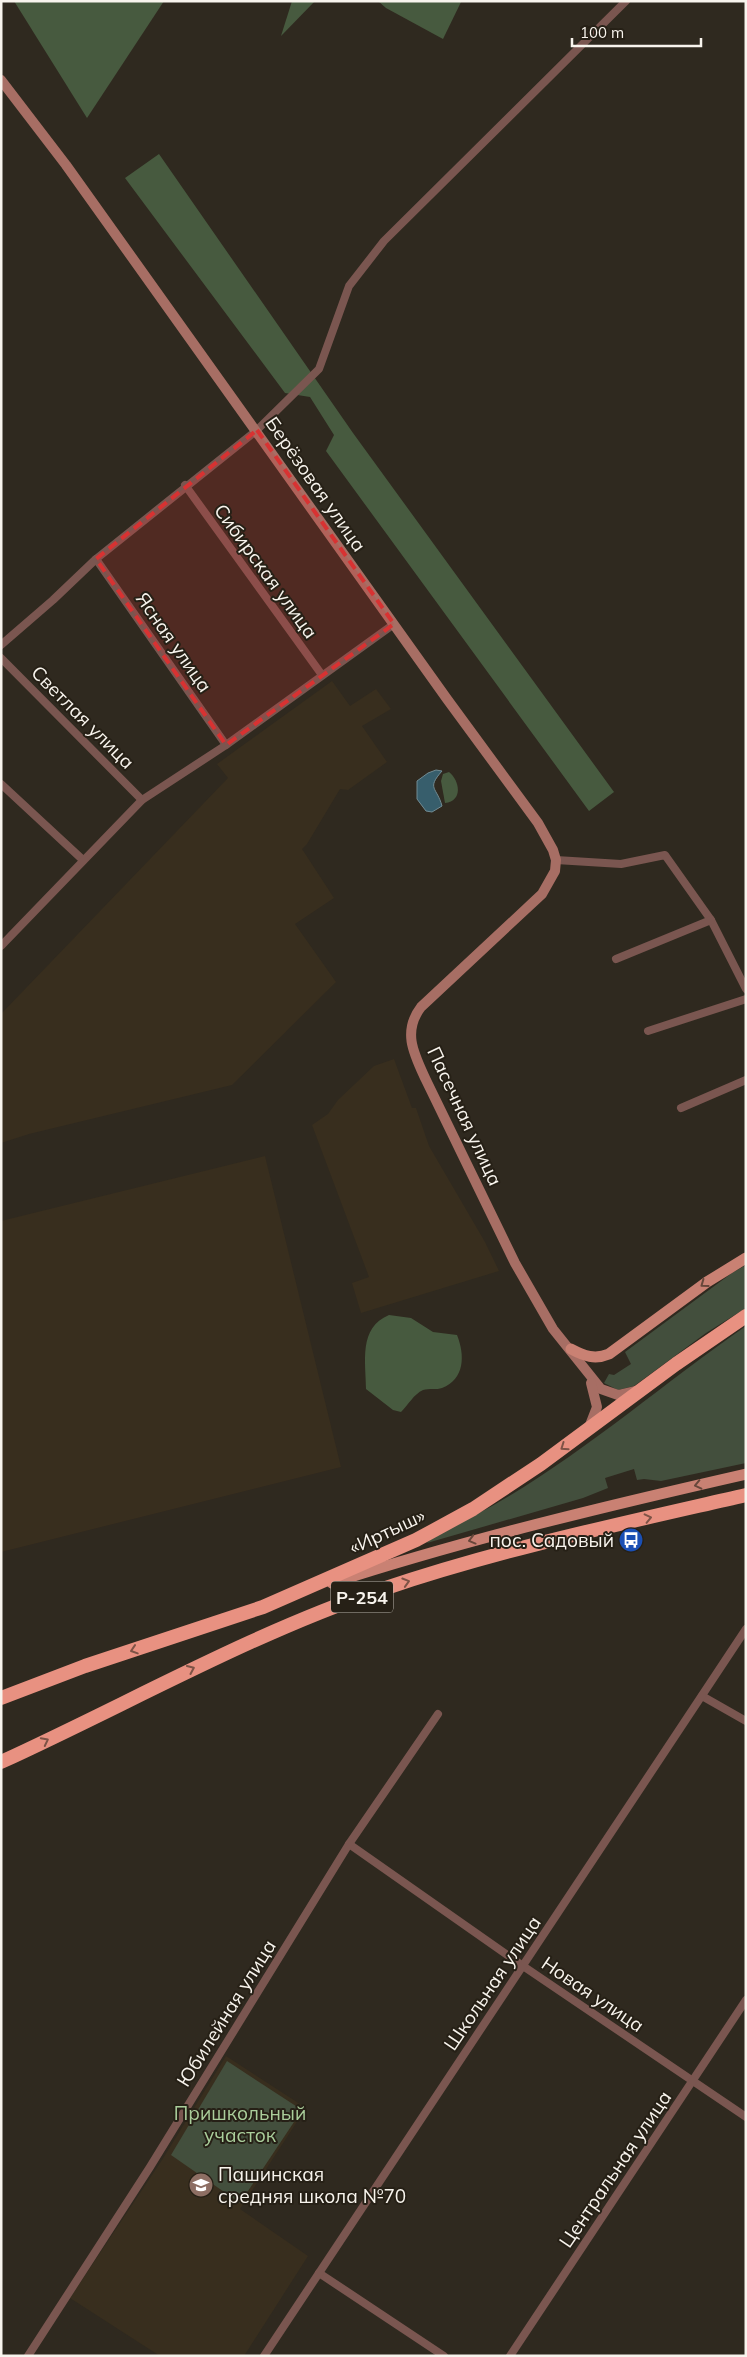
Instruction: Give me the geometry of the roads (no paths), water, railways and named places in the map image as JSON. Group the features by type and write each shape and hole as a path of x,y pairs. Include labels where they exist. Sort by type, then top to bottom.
{"highway":[{"name":"«Иртыш»","path":"1,1698 94,1663 263,1606 416,1540 496,1494 582,1435 722,1331 746,1316"},
{"name":"Р-254","path":"1,1762 188,1669 319,1613 382,1589 558,1539 746,1495"}],"main road":[{"name":"Берёзовая улица","path":"1,80 66,165 538,822 556,860"},
{"name":"Пасечная улица","path":"556,860 555,871 542,894 421,1007 411,1025 411,1034 414,1054 515,1263 554,1329 586,1370"},
{"path":"571,1349 584,1356 593,1358 610,1354 707,1282 746,1258"},
{"path":"586,1370 605,1392 618,1395 630,1394 696,1346 722,1331"},
{"path":"582,1435 594,1418 597,1407 596,1393 586,1370"},
{"path":"263,1606 462,1543 555,1518 746,1474"}],"street":[{"path":"1,645 96,559 185,485 257,430 319,369 349,286 384,242 626,1"},
{"name":"Сибирская улица","path":"185,485 322,675"},
{"name":"Ясная улица","path":"96,559 226,745"},
{"path":"1,946 142,800 226,745 394,624"},
{"name":"Светлая улица","path":"1,658 142,800"},
{"path":"1,784 83,860"},
{"path":"556,860 621,864 665,855 711,920 746,989"},
{"path":"616,959 711,920"},
{"path":"648,1031 746,998"},
{"path":"681,1108 746,1080"},
{"name":"Школьная улица","path":"264,2356 746,1628"},
{"path":"702,1696 746,1721"},
{"name":"Юбилейная улица","path":"28,2356 150,2167 349,1844 438,1714"},
{"name":"Новая улица","path":"349,1844 522,1966 746,2117"},
{"name":"Центральная улица","path":"510,2356 746,2000"},
{"path":"319,2273 444,2356"}],"water":[{"path":"436,770 442,771 435,781 434,788 442,806 432,812 426,811 417,799 417,781"}],"place":[{"name":"пос. Садовый","path":"631,1540"},
{"name":"Пашинская средняя школа №70","path":"201,2185"}],"park label":[{"name":"Пришкольный участок","path":"240,2124"}]}
